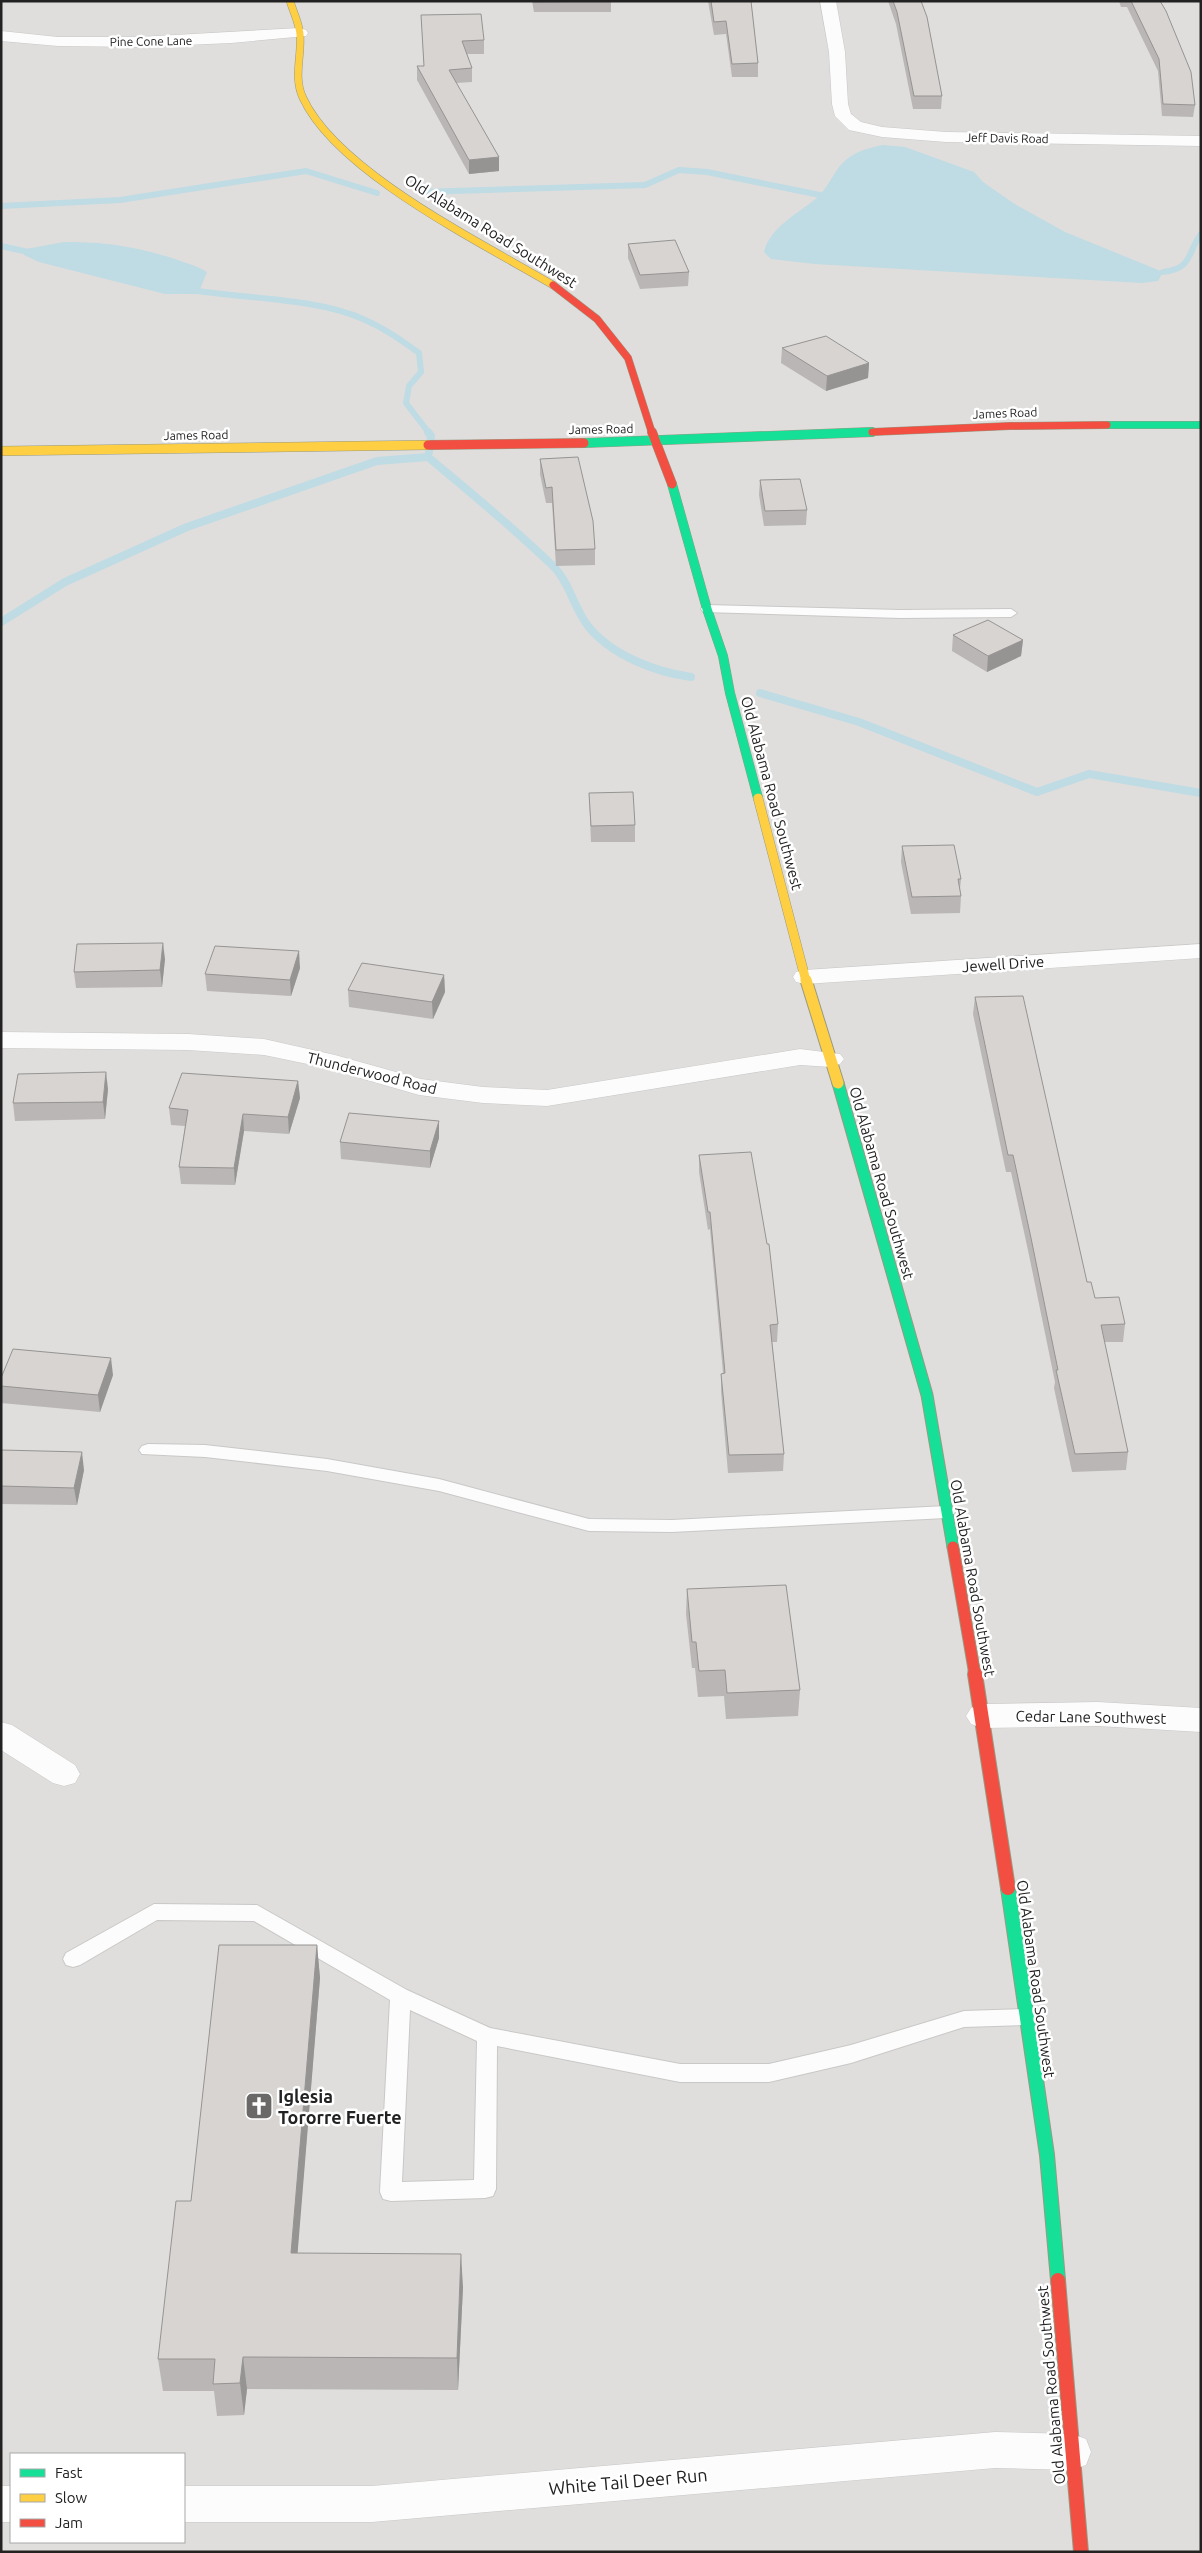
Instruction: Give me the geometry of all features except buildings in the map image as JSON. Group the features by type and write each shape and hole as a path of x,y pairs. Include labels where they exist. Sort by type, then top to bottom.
{"street":[{"name":"Old Alabama Road Southwest","path":"290,1 300,33 297,72 302,96 316,121 345,152 410,200 548,281 597,319 628,358 655,442 673,487 706,609 723,656 730,694 805,977 831,1059 927,1395 982,1716 1047,2155 1081,2552"},
{"name":"Jeff Davis Road","path":"828,1 843,116 855,126 882,132 954,138 1201,141"},
{"name":"Pine Cone Lane","path":"1,36 75,42 152,42 233,39 300,33"},
{"name":"James Road","path":"1,451 655,442 1010,426 1201,425"},
{"name":"Jewell Drive","path":"805,977 1201,951"},
{"name":"Thunderwood Road","path":"1,1040 169,1042 264,1047 326,1060 419,1087 483,1095 547,1098 800,1057 831,1059"},
{"name":"Cedar Lane Southwest","path":"982,1716 1098,1714 1201,1720"},
{"path":"1,1734 64,1774"},
{"name":"White Tail Deer Run","path":"185,2504 372,2504 994,2450 1072,2452"}],"lane":[{"path":"706,609 900,614 1011,613"},
{"path":"148,1450 205,1452 326,1464 439,1484 589,1524 672,1526 946,1512"},
{"path":"73,1959 154,1912 257,1913 400,1996 487,2036 680,2073 769,2073 851,2054 964,2019 1027,2017"},
{"path":"400,1996 391,2192 485,2189 487,2036"}],"shaded area":[{"path":"1,1 1201,1 1201,2552 1,2552"}],"water":[{"path":"883,145 905,147 974,172 983,182 1013,203 1065,232 1163,272 1158,281 1142,283 815,264 771,259 764,252 767,243 779,227 819,196 843,163 860,151"},
{"path":"64,242 107,244 133,248 175,259 207,272 198,294 165,294 39,262 24,255 23,251 26,249"}],"waterway":[{"path":"420,192 645,185 679,170 707,172 820,195"},
{"path":"1,206 120,200 306,171 377,193"},
{"path":"1163,272 1173,270 1184,264 1201,234"},
{"path":"1,246 37,254"},
{"path":"185,289 322,306 363,319 385,330 419,353 421,372 409,386 406,403 429,433"},
{"path":"428,432 431,436 429,452"},
{"path":"1,622 65,582 187,527 377,461 428,457 554,567 564,580 583,619 609,646 635,661 663,671 691,677"},
{"path":"760,693 859,722 1037,792 1089,774 1201,793"}],"traffic: fast":[{"path":"1107,425 1201,425"},
{"path":"584,443 872,432"},
{"path":"672,484 707,609 723,656 730,693 758,798"},
{"path":"838,1083 927,1395 953,1547"},
{"path":"1008,1888 1047,2155 1058,2280"}],"traffic: slow":[{"path":"290,1 300,33 297,71 302,96 316,121 345,152 410,200 553,285"},
{"path":"1,451 428,445"},
{"path":"758,798 805,977 838,1083"}],"traffic: jam":[{"path":"553,285 597,319 628,358 655,442 672,484"},
{"path":"872,432 1010,426 1107,425"},
{"path":"428,445 584,443"},
{"path":"953,1547 982,1716 1008,1888"},
{"path":"1058,2280 1081,2552"}],"place":[{"name":"Iglesia Tororre Fuerte","path":"259,2106"}]}
